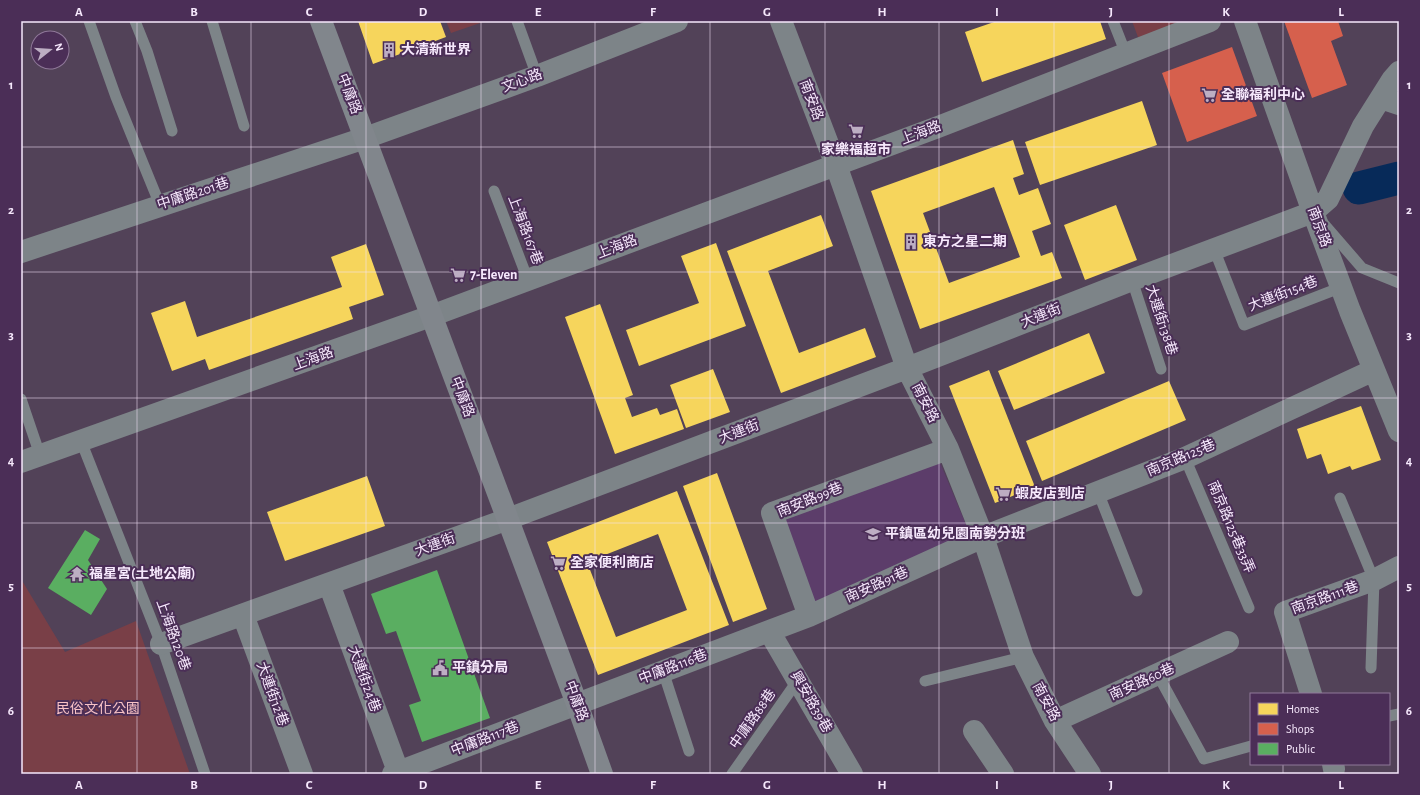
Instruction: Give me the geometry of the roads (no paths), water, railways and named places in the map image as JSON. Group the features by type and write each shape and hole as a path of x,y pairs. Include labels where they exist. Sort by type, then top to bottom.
{"street":[{"name":"中庸路","path":"321,21 602,774"},
{"name":"文心路","path":"365,138 537,76 677,21"},
{"name":"南安路","path":"781,21 836,165 907,368 948,449 983,537 1022,657 1055,721 1090,774"},
{"name":"上海路","path":"31,458 432,316 836,165 1210,21"},
{"name":"南京路","path":"1245,21 1313,212 1399,431"},
{"path":"1313,212 1328,199 1363,126 1390,101 1399,72"},
{"name":"中庸路201巷","path":"21,252 365,138"},
{"name":"大連街","path":"161,644 508,519 1313,212"},
{"name":"南京路125巷","path":"983,537 1185,458 1374,370"},
{"name":"南安路99巷","path":"809,616 772,513 948,449"},
{"name":"南安路91巷","path":"769,631 809,616 983,537"},
{"name":"南京路111巷","path":"1311,693 1285,612 1374,580 1399,567"},
{"name":"大連街24巷","path":"330,584 397,773"},
{"name":"大連街12巷","path":"243,615 302,774"},
{"name":"中庸路116巷","path":"577,704 769,631"},
{"name":"興安路39巷","path":"769,631 852,774"},
{"name":"南安路60巷","path":"1055,721 1228,642"},
{"name":"中庸路117巷","path":"397,773 577,704"},
{"path":"974,731 1003,774"}],"lane":[{"path":"89,21 116,97 160,205"},
{"path":"135,21 147,51 172,131"},
{"path":"517,21 537,76"},
{"path":"1113,21 1126,54"},
{"path":"213,22 244,126"},
{"name":"上海路167巷","path":"494,191 528,280"},
{"path":"1313,212 1362,268 1399,283"},
{"name":"大連街154巷","path":"1214,249 1244,325 1342,288"},
{"name":"大連街138巷","path":"1132,280 1161,369"},
{"path":"21,399 31,458"},
{"name":"上海路120巷","path":"80,441 161,644 205,774"},
{"name":"南京路125巷33弄","path":"1185,458 1249,608"},
{"path":"1098,492 1136,591"},
{"path":"1340,498 1374,580 1371,668"},
{"path":"925,682 1022,657"},
{"path":"663,671 689,751"},
{"path":"1158,675 1204,759 1250,746"},
{"name":"中庸路88巷","path":"732,774 798,680"}],"waterway":[{"path":"1359,188 1399,178"}],"place":[{"name":"大清新世界","path":"389,50"},
{"name":"全聯福利中心","path":"1209,95"},
{"name":"家樂福超市","path":"856,131"},
{"name":"東方之星二期","path":"911,242"},
{"name":"7-Eleven","path":"458,275"},
{"name":"蝦皮店到店","path":"1003,494"},
{"name":"平鎮區幼兒園南勢分班","path":"873,534"},
{"name":"全家便利商店","path":"558,563"},
{"name":"福星宮(土地公廟)","path":"77,574"},
{"name":"平鎮分局","path":"440,668"}],"park label":[{"name":"民俗文化公園","path":"98,709"}]}
